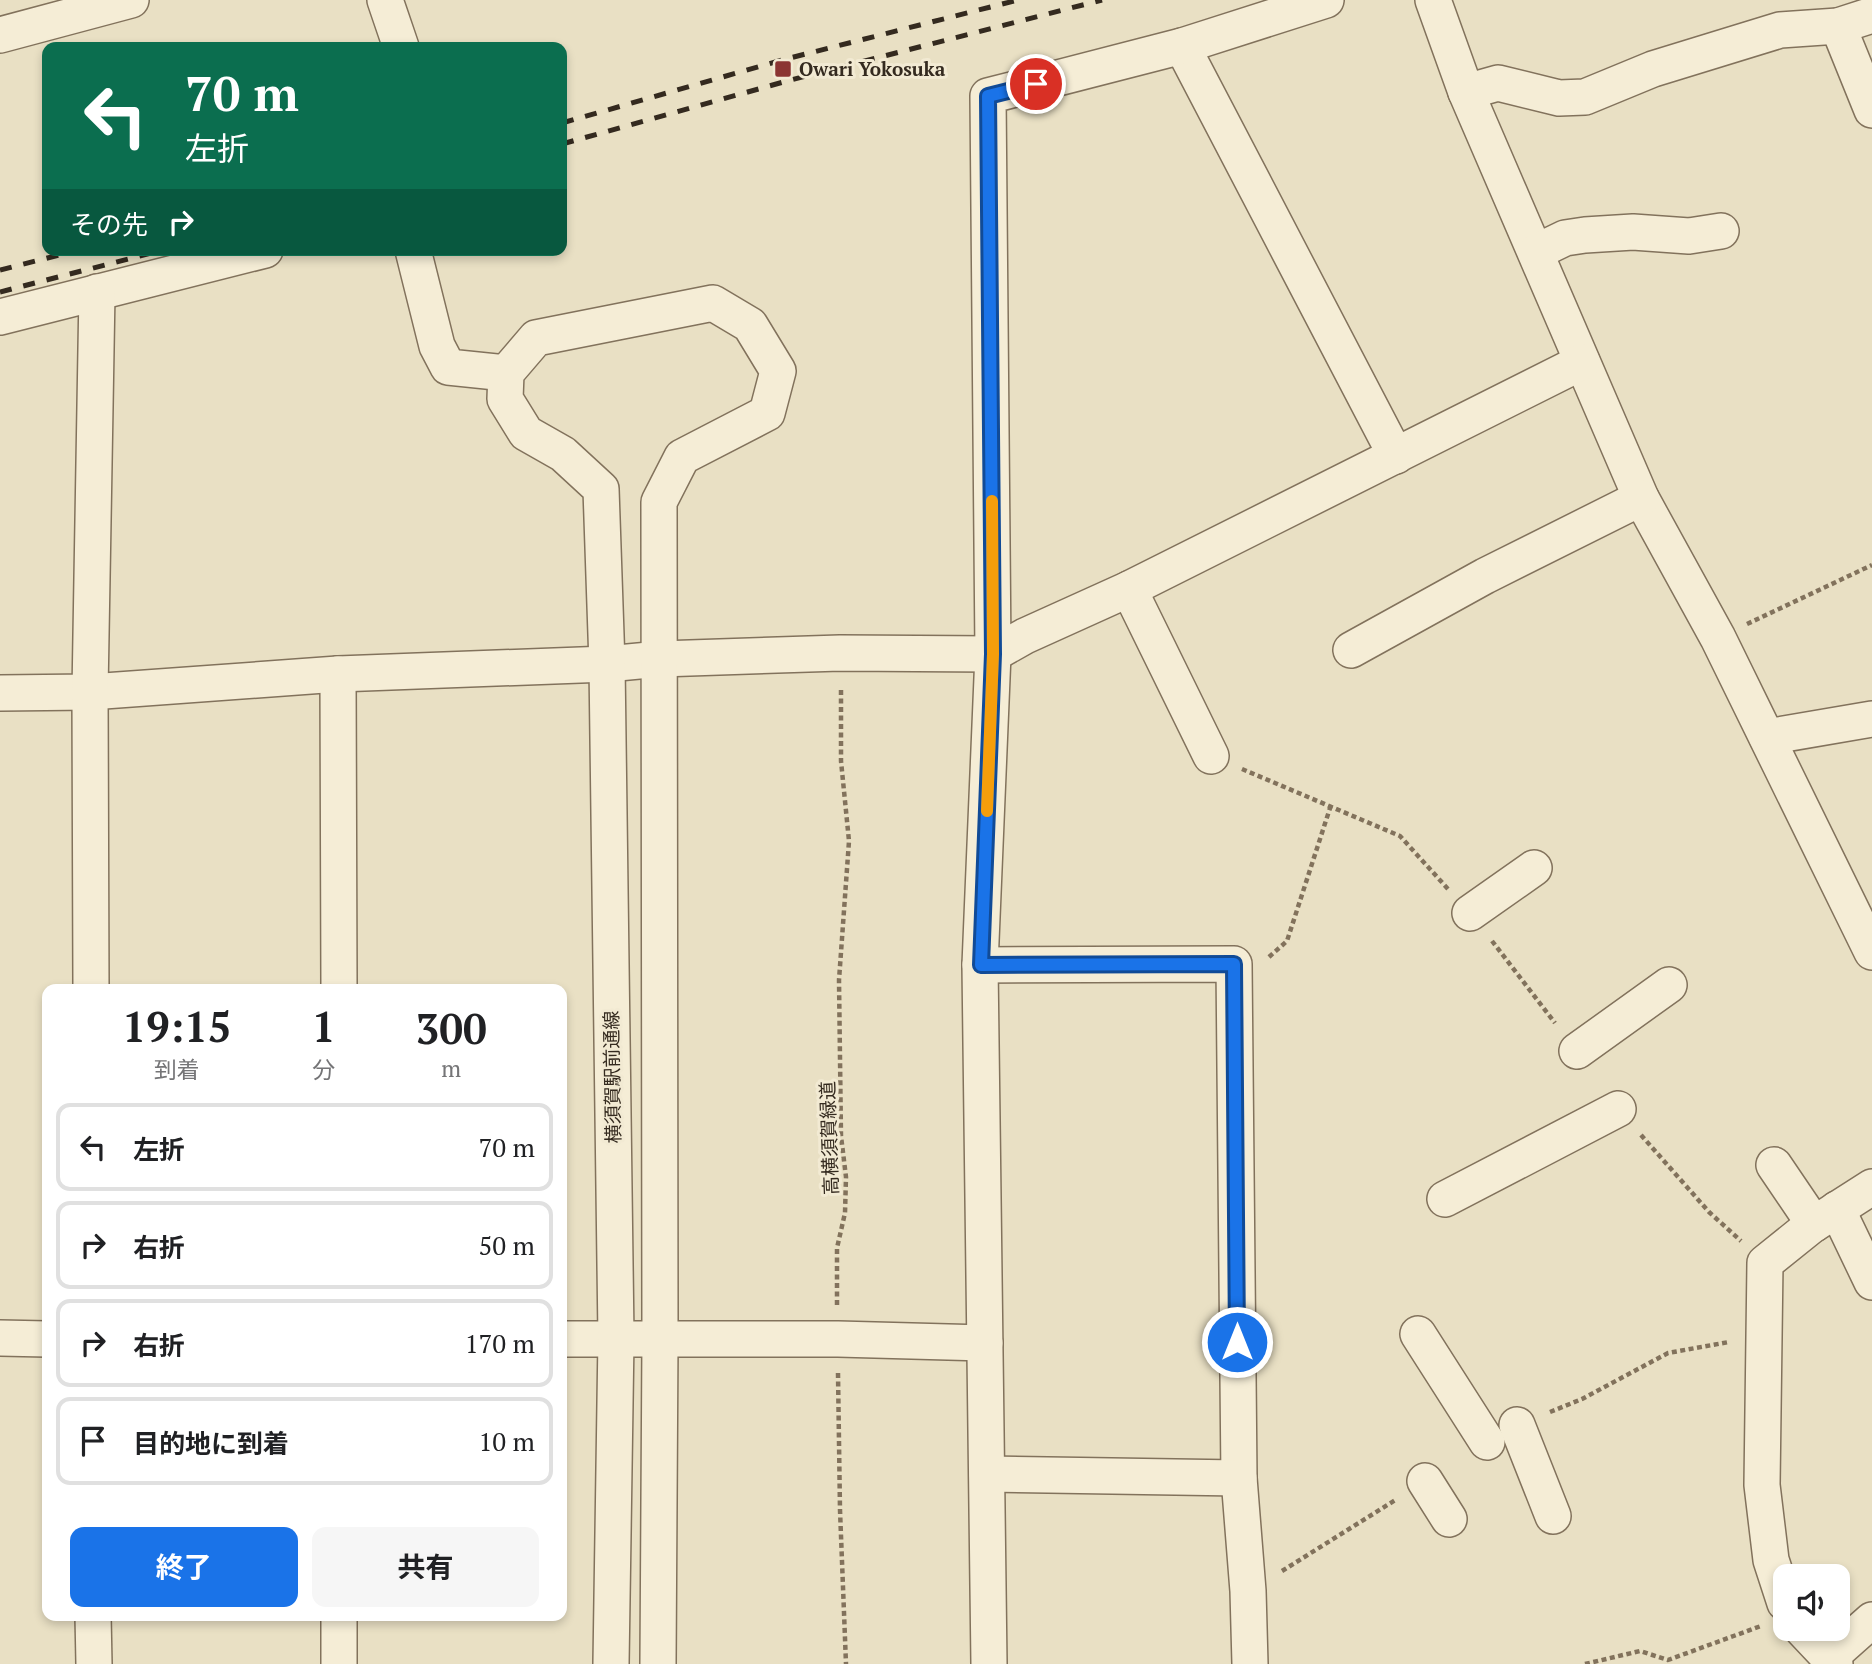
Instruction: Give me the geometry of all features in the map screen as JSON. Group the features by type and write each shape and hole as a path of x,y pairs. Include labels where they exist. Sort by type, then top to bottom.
{"street":[{"path":"0,34 131,0"},
{"path":"385,0 399,42"},
{"path":"989,1664 981,965 993,654 988,96 1182,46 1326,0"},
{"path":"1433,0 1466,92 1641,498 1718,638 1872,952"},
{"path":"1466,92 1498,83 1559,98 1585,97 1653,69 1780,30 1838,26 1872,15"},
{"path":"1838,26 1872,110"},
{"path":"1182,46 1396,456"},
{"path":"1536,252 1565,238 1586,235 1633,232 1689,236 1721,231"},
{"path":"0,317 241,256"},
{"path":"414,256 437,346 448,367 506,373 536,338 713,303 750,325 778,371 767,413 682,457 659,502 658,1664"},
{"path":"91,984 90,692 97,292"},
{"path":"0,693 90,692 338,674 607,664 660,659 841,653 993,654 1025,636 1129,589 1582,362"},
{"name":"横須賀駅前通線","path":"506,373 505,399 526,433 563,454 601,489 607,664 616,1338 611,1664"},
{"path":"1351,650 1485,576 1641,498"},
{"path":"1129,589 1211,756"},
{"path":"338,674 339,984"},
{"path":"1767,737 1872,719"},
{"path":"1470,913 1535,868"},
{"path":"981,965 1234,964 1238,1478 1248,1591 1250,1664"},
{"path":"1577,1051 1669,985"},
{"path":"1445,1199 1618,1109"},
{"path":"1774,1165 1825,1217 1872,1282"},
{"path":"1773,1568 1762,1485 1765,1262 1825,1217 1872,1187"},
{"path":"1418,1335 1502,1433 1553,1516"},
{"path":"0,1338 42,1339"},
{"path":"567,1339 838,1339 985,1343"},
{"path":"987,1474 1238,1478"},
{"path":"1425,1482 1449,1519"},
{"path":"1811,1641 1832,1661 1872,1620"},
{"path":"93,1621 94,1664"},
{"path":"339,1621 339,1664"}],"path":[{"path":"1718,638 1872,565"},
{"name":"高横須賀緑道","path":"841,653 841,761 849,841 839,980 845,1213 837,1248 840,1510 846,1664"},
{"path":"1211,756 1400,836 1470,913 1577,1051"},
{"path":"1235,987 1287,941 1331,805"},
{"path":"1618,1109 1709,1212 1765,1262"},
{"path":"1585,1664 1640,1651 1668,1660 1773,1623"}],"railway":[{"path":"567,122 782,60 1018,0"},
{"path":"567,143 787,81 1102,0"},
{"path":"0,270 55,256"},
{"path":"0,292 140,256"}],"slow traffic":[{"path":"987,811 993,654 992,501"}],"place":[{"name":"Owari Yokosuka","path":"783,69"}],"route":[{"path":"1036,84 988,96 993,654 981,965 1234,964 1237,1342"}]}
